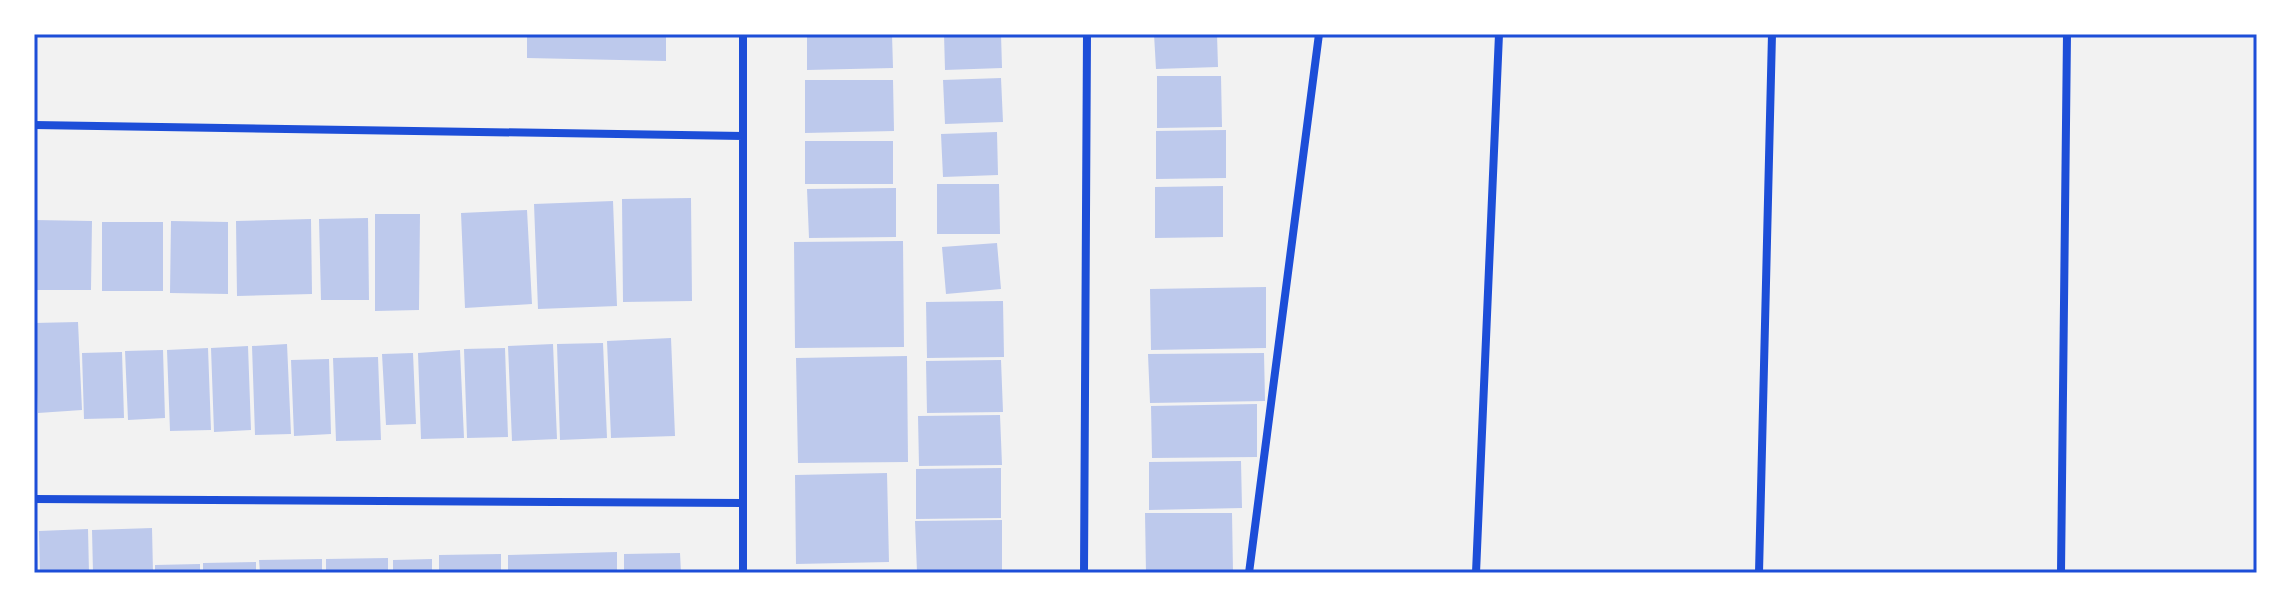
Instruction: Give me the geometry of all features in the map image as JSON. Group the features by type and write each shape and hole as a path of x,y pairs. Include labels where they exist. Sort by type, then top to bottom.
{"street":[{"path":"743,34 743,573"},
{"path":"1084,573 1087,34"},
{"path":"1249,573 1319,34"},
{"path":"1476,573 1499,34"},
{"path":"1759,573 1772,34"},
{"path":"2061,573 2067,34"},
{"path":"34,125 743,136"},
{"path":"34,499 743,503"}],"building":[{"path":"527,34 666,34 666,61 527,58"},
{"path":"807,34 892,34 893,68 807,70"},
{"path":"944,34 1001,34 1002,68 945,70"},
{"path":"1154,34 1217,34 1218,67 1156,69"},
{"path":"1157,76 1221,76 1222,127 1157,128"},
{"path":"1001,78 1003,122 945,124 943,80"},
{"path":"805,80 893,80 894,131 805,133"},
{"path":"1226,130 1226,178 1156,179 1156,131"},
{"path":"997,132 998,175 943,177 941,134"},
{"path":"805,141 893,141 893,184 805,184"},
{"path":"937,184 999,184 1000,234 937,234"},
{"path":"1223,186 1223,237 1155,238 1155,187"},
{"path":"896,188 896,237 809,238 807,189"},
{"path":"691,198 692,301 623,302 622,199"},
{"path":"613,201 617,306 538,309 534,204"},
{"path":"527,210 532,304 465,308 461,213"},
{"path":"375,214 420,214 419,310 375,311"},
{"path":"368,218 369,300 321,300 319,219"},
{"path":"311,219 312,294 237,296 236,221"},
{"path":"34,220 92,221 91,290 34,290"},
{"path":"171,221 228,222 228,294 170,293"},
{"path":"102,222 163,222 163,291 102,291"},
{"path":"903,241 904,347 795,348 794,242"},
{"path":"997,243 1001,289 946,294 942,247"},
{"path":"1266,287 1266,348 1151,350 1150,289"},
{"path":"1003,301 1004,357 927,358 926,302"},
{"path":"78,322 82,410 38,413 34,323"},
{"path":"671,338 675,436 611,438 607,341"},
{"path":"603,343 607,438 560,440 557,344"},
{"path":"287,344 291,434 255,435 252,346"},
{"path":"553,344 557,439 512,441 508,346"},
{"path":"248,346 251,430 214,432 211,348"},
{"path":"208,348 211,430 170,431 167,350"},
{"path":"505,348 508,437 467,438 464,349"},
{"path":"163,350 165,418 128,420 125,351"},
{"path":"460,350 464,438 421,439 418,353"},
{"path":"122,352 124,418 84,419 82,353"},
{"path":"413,353 416,424 386,425 382,354"},
{"path":"1264,353 1265,401 1150,403 1148,354"},
{"path":"907,356 908,462 798,463 796,358"},
{"path":"378,357 381,440 336,441 333,358"},
{"path":"329,359 331,434 294,436 291,360"},
{"path":"1001,360 1003,412 927,413 926,361"},
{"path":"1257,404 1257,457 1152,458 1151,406"},
{"path":"1000,415 1002,465 919,466 918,416"},
{"path":"1241,461 1242,508 1149,510 1149,462"},
{"path":"1001,468 1001,518 916,519 916,469"},
{"path":"887,473 889,562 796,564 795,475"},
{"path":"1145,513 1232,513 1233,572 1146,573"},
{"path":"1002,520 1002,571 917,572 915,521"},
{"path":"152,528 153,573 93,573 92,530"},
{"path":"88,529 89,573 40,573 39,531"},
{"path":"34,541 37,541 38,573 34,573"},
{"path":"617,552 617,573 508,573 508,555"},
{"path":"680,553 681,573 624,573 624,554"},
{"path":"501,554 501,573 439,573 439,555"},
{"path":"388,558 388,573 326,573 326,559"},
{"path":"322,559 322,573 260,573 259,560"},
{"path":"432,559 432,573 393,573 393,560"},
{"path":"256,562 256,573 203,573 203,563"},
{"path":"200,564 200,573 155,573 155,565"}]}
